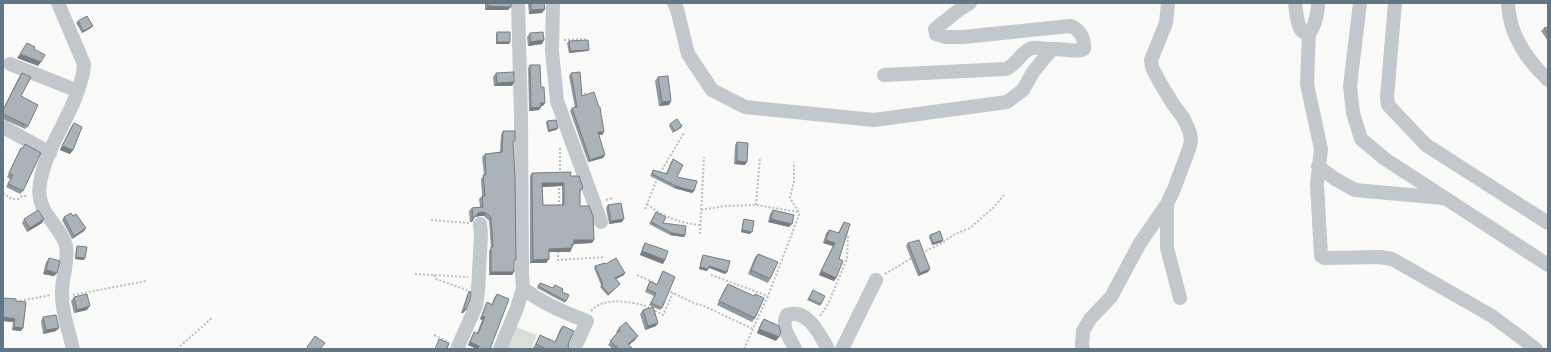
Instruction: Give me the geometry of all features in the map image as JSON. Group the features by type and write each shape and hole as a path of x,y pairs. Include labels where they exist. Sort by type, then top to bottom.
{"street":[{"path":"58,3 84,64 84,73 69,114 50,152 40,184 39,197 43,208 63,239 66,248 62,295 73,349"},
{"path":"500,349 517,308 523,288 518,3"},
{"path":"553,3 552,41 557,101 601,222"},
{"path":"674,3 677,9 688,54 712,90 745,107 874,120 1007,102 1023,90 1033,72 1052,49"},
{"path":"884,75 1006,69 1012,66 1025,52 1031,48 1082,50 1084,48 1085,42 1075,28 1070,26 964,37 946,38 936,34 935,29 970,3"},
{"path":"1083,349 1083,331 1090,319 1111,297 1140,244 1167,204 1186,159 1191,141 1190,133 1184,119 1173,104 1152,66 1151,60 1166,23 1168,3"},
{"path":"1295,3 1301,30 1304,32 1309,32"},
{"path":"1318,3 1316,19 1312,30 1309,32 1307,84 1321,149 1318,166 1317,196 1321,256 1324,258 1380,257 1392,259 1492,316 1536,349"},
{"path":"1360,3 1350,86 1354,113 1361,139 1385,159 1548,265"},
{"path":"1395,3 1387,97 1388,105 1426,145 1548,224"},
{"path":"1508,3 1512,27 1518,42 1528,57 1548,80"},
{"path":"10,64 78,91"},
{"path":"3,127 50,152"},
{"path":"1318,166 1335,179 1355,190 1445,198"},
{"path":"1167,204 1167,248 1180,298"},
{"path":"458,349 476,306 479,277 481,235 480,224"},
{"path":"842,349 876,280"},
{"path":"523,288 544,302 587,321 574,349"},
{"path":"795,349 785,329 785,319 787,315 792,313 803,315 813,324 828,349"}],"path":[{"path":"552,41 585,39"},
{"path":"579,94 587,93"},
{"path":"645,209 659,175 684,133"},
{"path":"559,210 560,143"},
{"path":"700,234 704,157"},
{"path":"756,205 760,157"},
{"path":"744,349 768,296 799,215 790,198 794,181 794,162"},
{"path":"3,194 12,199 18,199 22,196 39,197"},
{"path":"922,253 942,243 955,234 970,228 1004,195"},
{"path":"559,203 566,203"},
{"path":"647,204 658,213 678,222 701,225"},
{"path":"701,210 725,206 756,205 798,212"},
{"path":"431,220 480,224"},
{"path":"813,324 823,314 847,259 848,236"},
{"path":"558,246 558,260 605,257"},
{"path":"876,280 915,257"},
{"path":"415,274 479,277"},
{"path":"434,275 436,279 478,294"},
{"path":"637,275 658,286"},
{"path":"711,275 768,296"},
{"path":"14,301 22,302 52,295 78,294 146,281"},
{"path":"666,289 753,329"},
{"path":"587,321 591,311 596,305 615,301 646,306 663,315 673,293"},
{"path":"177,349 213,318"}],"shaded area":[{"path":"513,326 537,335 531,349 503,349"}],"building":[{"path":"488,3 511,3 511,7 488,6"},
{"path":"531,3 544,3 545,9 531,10"},
{"path":"87,16 93,26 83,31 78,21"},
{"path":"1548,27 1548,34 1544,28"},
{"path":"497,32 510,32 510,42 497,42"},
{"path":"543,32 544,40 530,42 530,33"},
{"path":"588,40 589,50 570,51 569,41"},
{"path":"27,43 45,55 41,62 20,54"},
{"path":"530,65 540,65 541,87 544,87 545,103 540,103 541,107 531,108"},
{"path":"514,72 514,82 497,83 496,73"},
{"path":"580,72 582,96 594,92 600,107 604,132 598,132 605,155 590,160 572,108 577,107 571,73"},
{"path":"22,73 31,77 21,96 38,105 28,126 3,114 3,110"},
{"path":"668,76 671,101 662,102 658,77"},
{"path":"677,119 682,126 675,131 670,124"},
{"path":"556,120 558,128 549,130 547,121"},
{"path":"74,123 82,127 73,150 62,146"},
{"path":"503,131 515,131 515,141 513,141 516,260 514,260 514,272 491,272 491,247 493,247 491,217 482,212 478,213 473,218 472,208 483,207 482,196 485,196 483,175 486,175 485,154 502,152"},
{"path":"737,142 748,143 747,162 737,161"},
{"path":"25,144 41,153 23,191 8,184 13,175 9,173 21,148 23,148"},
{"path":"673,159 683,165 677,177 697,181 694,191 676,186 652,174 653,170 667,174"},
{"path":"571,172 570,176 579,176 583,188 580,190 580,206 589,206 593,216 594,240 574,240 572,248 549,249 549,259 533,260 532,173","holes":["542,183 564,183 564,205 543,205"]},
{"path":"621,203 624,219 611,221 608,205"},
{"path":"38,210 44,219 30,228 24,219"},
{"path":"773,210 794,215 792,224 771,219"},
{"path":"656,212 666,217 663,223 686,226 685,235 672,233 651,222"},
{"path":"71,213 73,216 76,214 86,228 74,236 64,217"},
{"path":"744,219 754,221 752,232 742,230"},
{"path":"844,222 850,224 839,259 843,261 836,278 821,271 835,243 826,240 829,230 839,233"},
{"path":"940,231 943,240 933,243 930,235"},
{"path":"919,240 930,269 920,273 908,243"},
{"path":"645,243 668,251 665,260 642,251"},
{"path":"77,246 87,247 85,258 76,257"},
{"path":"758,254 778,262 770,279 751,270"},
{"path":"703,255 730,261 727,272 709,266 708,269 700,267"},
{"path":"49,258 60,261 57,273 46,270"},
{"path":"616,258 625,273 615,278 620,284 609,294 601,285 603,284 595,266 606,264"},
{"path":"663,271 675,277 662,308 651,303 656,293 647,289 650,281 657,285"},
{"path":"540,283 553,288 555,285 563,289 562,292 569,295 566,301 538,286"},
{"path":"728,284 754,296 755,294 764,298 755,318 719,301"},
{"path":"813,290 825,296 821,304 809,299"},
{"path":"469,291 471,292 470,300 466,310 464,309"},
{"path":"87,294 90,306 77,310 74,297"},
{"path":"497,294 509,299 490,349 478,349 479,346 470,342 474,332 478,334 485,317 482,316 487,302 492,305"},
{"path":"3,298 16,299 16,301 26,302 23,328 14,327 15,319 3,317"},
{"path":"653,307 658,323 648,326 643,310"},
{"path":"56,315 59,328 46,330 43,317"},
{"path":"764,319 779,326 781,332 779,337 759,329"},
{"path":"626,322 638,336 628,344 633,349 619,349 610,341 620,330 619,328"},
{"path":"563,326 574,331 569,342 569,349 546,349 536,344 540,335 555,342"},
{"path":"315,336 325,343 320,349 309,349 307,347"},
{"path":"439,339 449,343 447,349 435,349"}]}
